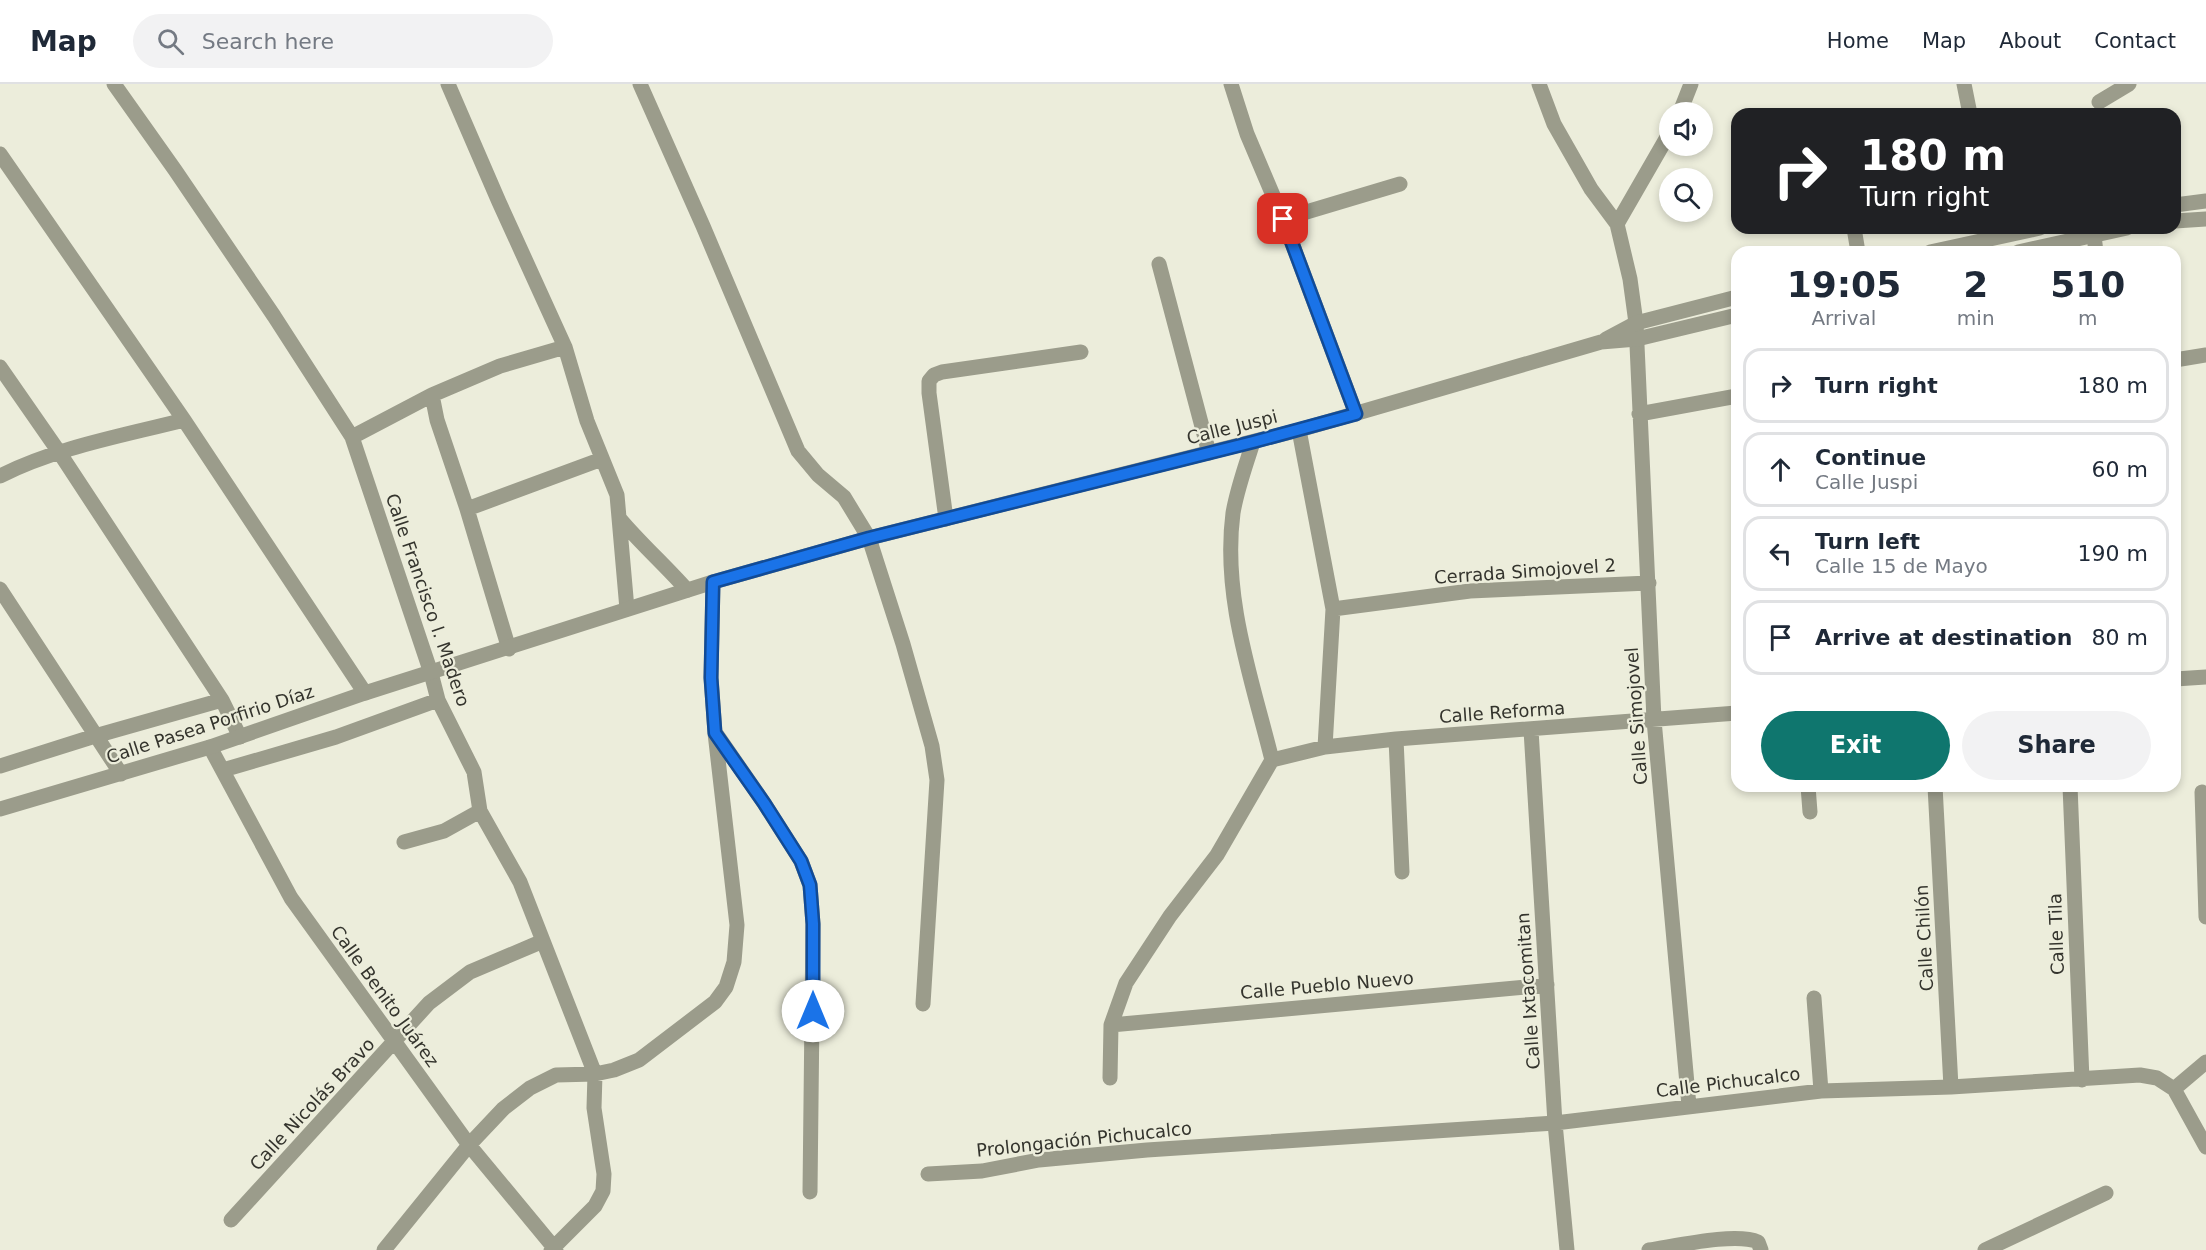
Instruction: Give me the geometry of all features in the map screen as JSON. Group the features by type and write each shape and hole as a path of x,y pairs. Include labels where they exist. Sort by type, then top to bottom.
{"street":[{"name":"Calle Francisco I. Madero","path":"114,84 274,316 352,436 438,700 474,772 480,811 520,882 595,1074 594,1108 604,1174 603,1191 595,1206 554,1249"},
{"path":"448,84 565,347 587,421 617,495 627,609"},
{"path":"640,84 798,451 818,475 844,497 869,538 903,644 932,746 937,780 922,1004"},
{"path":"1231,84 1247,134 1283,219 1356,414"},
{"path":"1539,84 1554,124 1591,189 1617,224 1659,151"},
{"path":"1684,102 1691,84"},
{"path":"1964,84 1969,108"},
{"path":"2099,102 2129,84"},
{"path":"0,154 184,420 365,693"},
{"path":"1283,219 1400,184"},
{"path":"2181,204 2206,201"},
{"path":"2181,221 2206,219"},
{"name":"Calle Simojovel","path":"1617,224 1630,279 1636,331 1654,720 1689,1106"},
{"path":"1950,246 1991,234"},
{"path":"2046,246 2102,234"},
{"path":"2094,236 2095,246"},
{"path":"1159,264 1209,453"},
{"name":"Calle Juspi","path":"627,609 869,538 1356,414 1601,342 1731,299"},
{"name":"Calle Juspi","path":"1636,331 1731,316"},
{"path":"352,436 432,395 500,366 565,347"},
{"path":"946,519 929,381 934,375 942,372 1081,352"},
{"path":"2181,359 2206,355"},
{"path":"0,367 59,452 222,700 240,737"},
{"path":"432,395 437,420 467,509 509,649"},
{"path":"1639,414 1731,397"},
{"path":"0,476 24,464 59,452 184,420"},
{"path":"1299,430 1334,609 1325,747"},
{"path":"1110,1078 1111,1025 1126,983 1170,916 1217,855 1272,760 1232,590 1233,512 1253,442"},
{"path":"467,509 602,459"},
{"path":"620,519 642,545 667,567 687,590"},
{"path":"384,1250 469,1145 503,1109 530,1088 556,1075 595,1074 614,1070 639,1060 715,1002 726,987 734,962 737,925 711,678 713,582"},
{"name":"Cerrada Simojovel 2","path":"1334,609 1470,591 1649,583"},
{"path":"0,589 121,774"},
{"name":"Calle Pasea Porfirio Díaz","path":"0,809 210,747 365,693 509,649 627,609"},
{"path":"2181,679 2206,677"},
{"path":"0,766 95,735 222,700"},
{"path":"224,770 336,737 438,700"},
{"name":"Calle Reforma","path":"1272,760 1325,747 1396,739 1731,713"},
{"name":"Calle Ixtacomitan","path":"1531,730 1555,1124 1567,1250"},
{"path":"715,733 801,861 810,885 813,924 810,1192"},
{"path":"1396,739 1402,872"},
{"name":"Calle Benito Juárez","path":"210,747 291,898 469,1145 554,1249"},
{"path":"1808,792 1810,812"},
{"name":"Calle Chilón","path":"1935,792 1952,1087"},
{"name":"Calle Tila","path":"2070,792 2082,1080"},
{"path":"2202,792 2206,917"},
{"path":"404,842 444,831 480,811"},
{"name":"Calle Nicolás Bravo","path":"231,1220 429,1004 470,972 543,940"},
{"name":"Calle Pueblo Nuevo","path":"1111,1025 1547,985"},
{"path":"1814,998 1821,1091"},
{"path":"2206,1062 2174,1089 2206,1147"},
{"name":"Calle Pichucalco","path":"1243,1142 1555,1124 1821,1091 1952,1087 2140,1075 2157,1078 2174,1089"},
{"name":"Prolongación Pichucalco","path":"928,1174 982,1171 1039,1160 1243,1142"},
{"path":"1985,1250 2106,1193"},
{"path":"1649,1250 1734,1238 1750,1238 1758,1242 1761,1250"}],"route":[{"path":"813,1011 813,924 810,885 801,861 715,733 711,678 713,582 869,538 1356,414 1283,219"}]}
